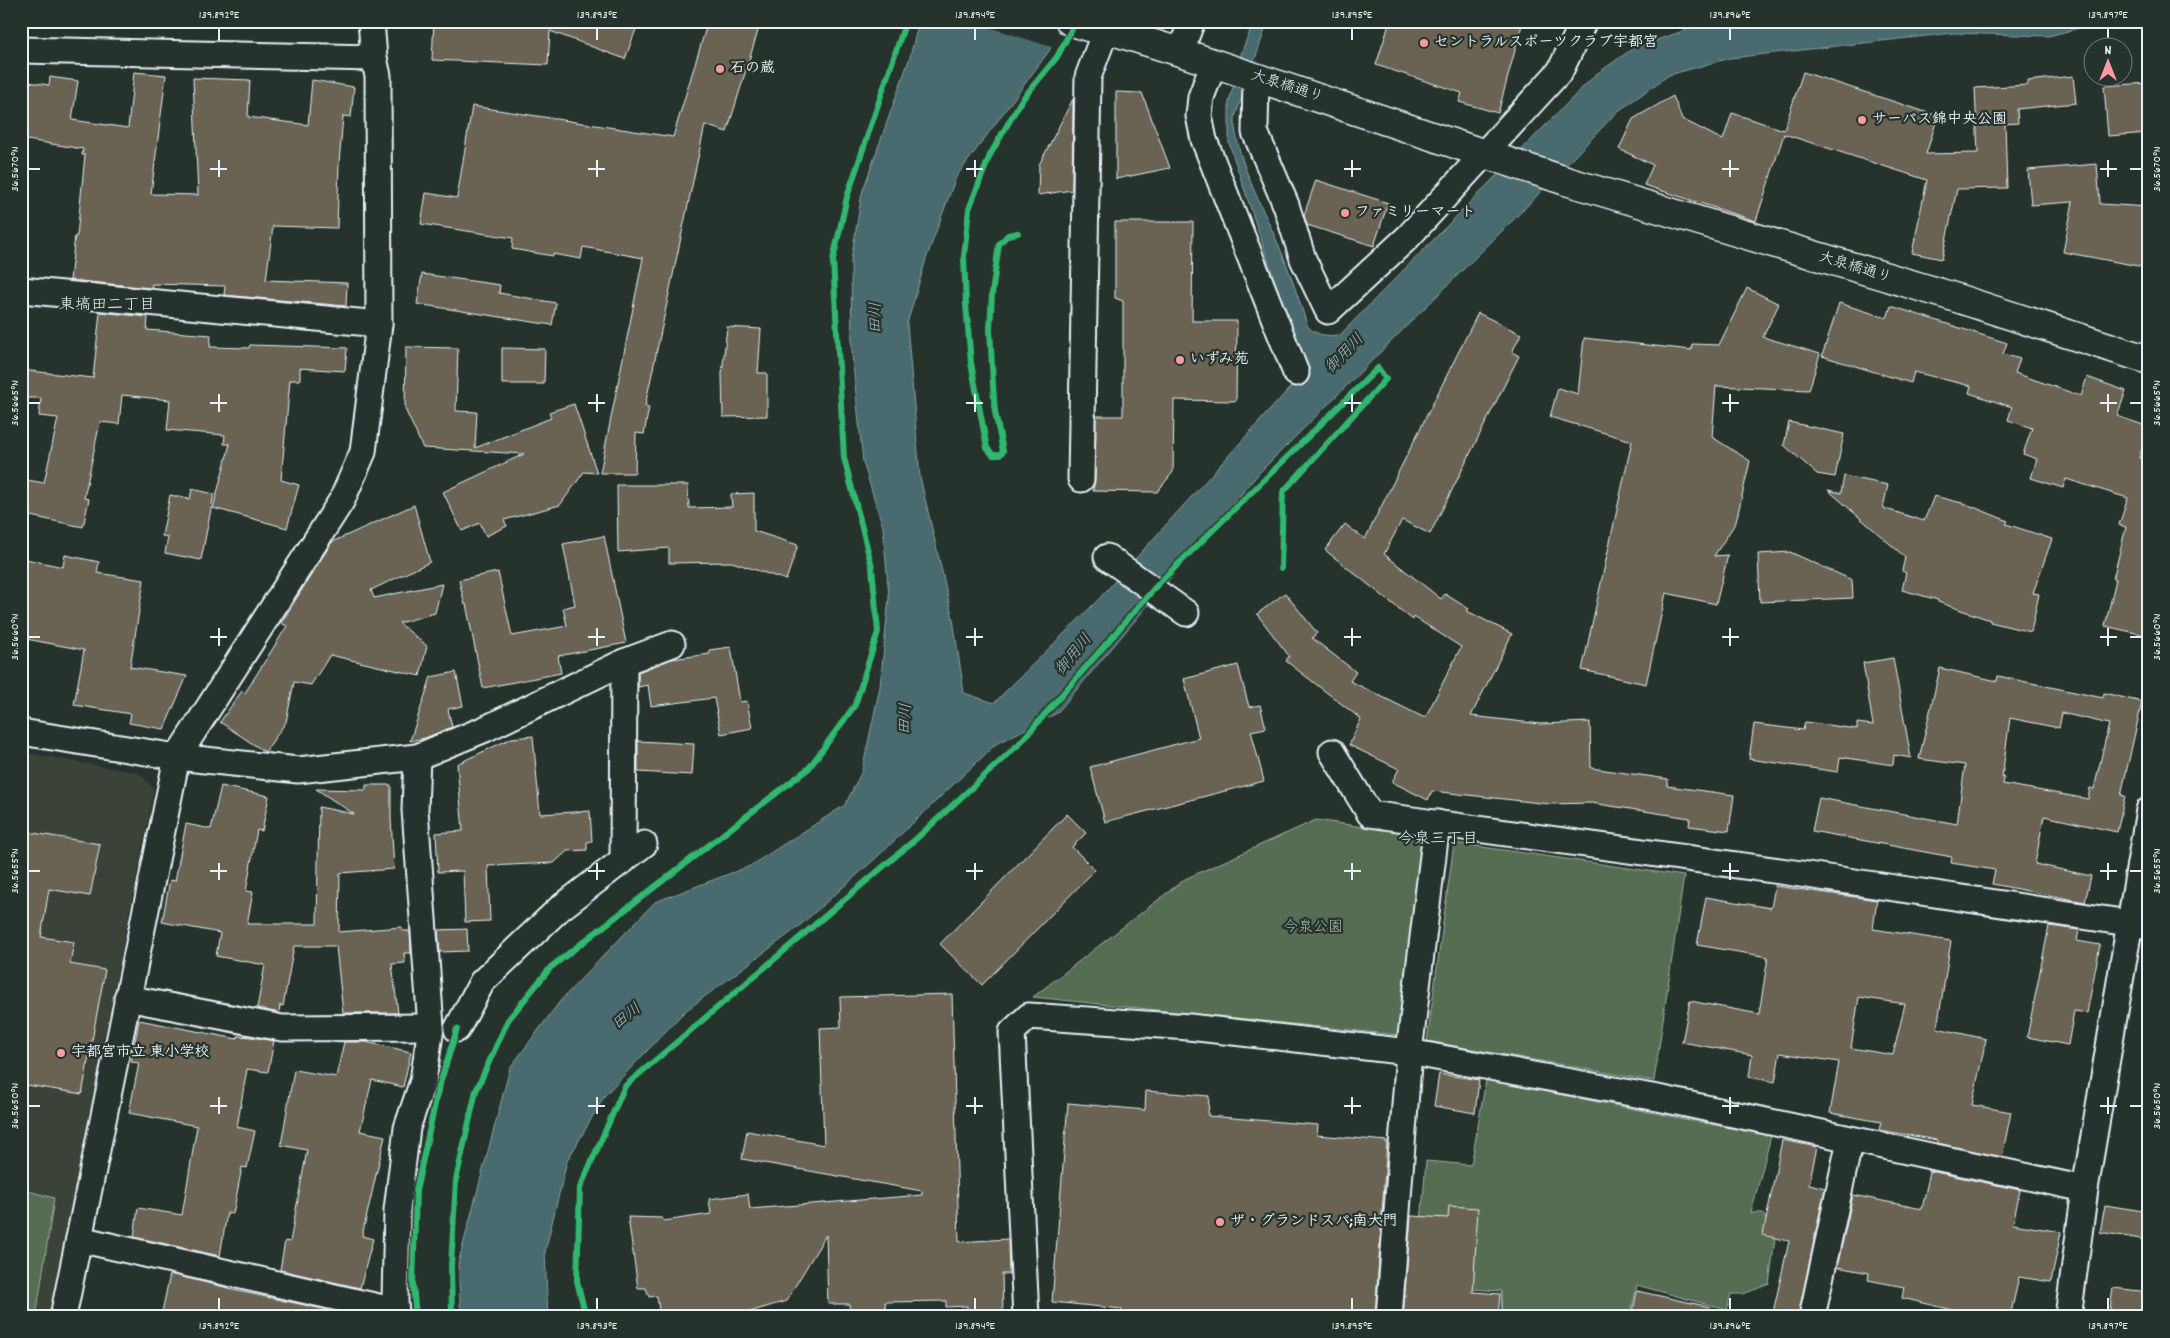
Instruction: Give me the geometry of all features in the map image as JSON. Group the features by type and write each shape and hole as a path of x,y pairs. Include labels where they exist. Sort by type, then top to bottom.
{"street":[{"path":"63,1317 177,757 342,500 363,452 379,324 378,76 374,58 371,21"},
{"path":"1180,52 1192,21"},
{"path":"1256,78 1255,132 1286,205 1303,258 1328,310 1408,238 1560,71 1584,21"},
{"path":"1081,479 1088,77 1093,25"},
{"name":"大泉橋通り","path":"1093,25 1485,152 1561,179 1944,294 2149,360"},
{"path":"21,50 374,58"},
{"path":"1214,63 1201,97 1199,116 1204,140 1296,373"},
{"path":"21,290 379,324"},
{"path":"1107,558 1186,613"},
{"path":"21,732 177,757 298,770 417,757 485,730 624,662 672,644"},
{"path":"623,861 624,662"},
{"path":"1332,752 1370,814 2139,924"},
{"path":"79,1239 396,1314 397,1210 407,1128 423,1081 431,1027 416,810 417,757"},
{"path":"2068,1317 2085,1189 2139,924 2149,810"},
{"path":"1389,1317 1409,1052 1437,823"},
{"path":"457,1029 482,982 560,909 644,844"},
{"path":"128,998 282,1028 431,1027"},
{"path":"1026,1317 1012,1032 1029,1016 1189,1027 1409,1052 1663,1099 2085,1189"},
{"path":"1812,1317 1850,1140"}],"shaded area":[{"name":"宇都宮市立 東小学校","path":"21,752 139,773 154,789 49,1317 21,1317"}],"green space":[{"name":"今泉公園","path":"1316,820 1424,836 1398,1035 1033,997 1185,879"},
{"path":"1454,843 1684,876 1654,1081 1427,1041"},
{"path":"1486,1080 1771,1136 1751,1213 1763,1213 1775,1238 1769,1284 1743,1294 1731,1294 1727,1310 1637,1285 1630,1317 1502,1317 1501,1291 1416,1285 1426,1161 1471,1165"},
{"path":"21,1189 54,1198 36,1317 21,1317"}],"water":[{"path":"919,21 1063,21 1049,51 956,177 926,259 907,324 920,477 953,619 964,693 994,703 1098,600 1298,379 1298,351 1229,143 1229,102 1242,51 1254,21 1268,21 1235,117 1240,151 1253,188 1278,242 1308,327 1322,335 1340,335 1595,75 1635,47 1714,21 2105,21 2049,36 1953,33 1730,58 1669,75 1617,112 1525,208 1260,472 1057,713 996,744 876,858 797,928 684,1012 605,1095 567,1161 545,1252 548,1317 461,1317 458,1264 510,1068 561,1000 655,902 750,866 845,805 862,771 880,687 889,597 883,527 863,462 852,354 851,260 862,193 910,57"}],"pier":[{"path":"970,21 1066,21 1054,48"}],"building":[{"path":"434,21 639,21 625,59 550,31 548,65 432,60"},
{"path":"708,21 761,21 727,132 705,125 645,406 649,407 644,434 636,433 635,473 600,473 643,258 583,247 581,259 553,254 553,256 512,249 513,238 421,224 426,193 457,198 472,106 673,137"},
{"path":"1390,21 1523,21 1498,113 1459,102 1462,93 1376,65"},
{"path":"134,72 166,75 151,194 198,195 193,78 250,80 248,117 308,125 312,80 354,87 351,117 343,116 337,228 273,226 266,280 347,283 346,306 224,295 225,286 152,284 151,288 70,280 75,236 77,236 85,155 82,155 83,149 21,139 21,81 49,85 50,77 78,81 72,120 128,128"},
{"path":"1803,72 1938,116 1926,154 1978,153 1975,88 2028,85 2028,81 2073,76 2076,103 2017,109 2018,123 2005,124 2007,188 1957,189 1942,259 1912,253 1927,180 1784,134 1756,221 1644,185 1653,165 1619,149 1633,119 1673,96 1682,119 1723,140 1732,113 1784,130"},
{"path":"2149,83 2149,133 2108,136 2104,88 2132,88 2132,84"},
{"path":"1116,92 1142,93 1170,168 1116,179"},
{"path":"1073,99 1072,190 1038,195 1039,165"},
{"path":"2097,164 2100,204 2149,207 2149,268 2063,252 2073,202 2031,205 2028,170"},
{"name":"ファミリーマート","path":"1316,180 1388,203 1374,246 1307,225 1304,215"},
{"name":"いずみ苑","path":"1115,222 1193,222 1192,321 1237,321 1236,401 1174,400 1173,472 1157,492 1093,491 1095,479 1096,416 1123,416 1123,301 1115,298"},
{"path":"422,274 500,285 499,293 556,303 552,325 417,304"},
{"path":"1747,288 1779,304 1763,337 1820,354 1809,390 1716,386 1712,437 1750,461 1736,522 1714,556 1728,555 1716,604 1666,593 1646,684 1582,670 1632,441 1550,417 1558,388 1578,394 1584,338 1691,350 1692,344 1719,345"},
{"path":"1839,303 1887,318 1891,306 2007,343 2003,354 2020,359 2015,373 2081,396 2087,377 2126,391 2117,416 2149,427 2139,458 2142,459 2146,449 2149,450 2149,636 2105,626 2116,579 2113,579 2126,527 2119,525 2128,498 2066,479 2063,488 2031,478 2037,459 2023,454 2032,428 2008,420 2012,407 1969,393 1971,386 1914,372 1911,383 1822,356"},
{"path":"100,312 148,317 147,330 211,335 210,347 249,348 250,345 347,348 345,371 300,368 300,380 290,380 281,480 299,485 287,528 213,508 230,444 224,444 225,435 167,430 170,400 122,395 119,424 100,422 84,498 89,499 83,527 21,514 21,479 44,483 58,418 39,416 41,398 21,398 21,370 93,378"},
{"path":"1478,313 1521,334 1512,352 1519,356 1430,534 1402,520 1384,554 1441,599 1445,594 1469,609 1467,611 1512,634 1471,716 1541,724 1590,722 1591,768 1668,779 1667,786 1734,795 1729,831 1689,826 1690,818 1591,803 1549,804 1432,791 1428,800 1392,782 1399,769 1349,745 1361,719 1286,661 1289,656 1257,614 1285,593 1317,633 1312,638 1356,672 1350,681 1425,718 1461,647 1414,617 1413,620 1325,550 1345,524 1365,539"},
{"path":"727,327 761,329 758,373 767,373 767,416 723,417 722,374"},
{"path":"406,347 458,348 456,411 477,412 475,448 551,418 549,412 574,404 597,473 584,472 560,505 504,520 507,526 486,536 480,523 462,531 443,492 524,454 423,448 405,409"},
{"path":"502,348 545,349 544,384 502,384"},
{"path":"1789,422 1844,434 1835,477 1817,474 1784,445"},
{"path":"1844,476 1888,485 1883,508 1924,521 1934,496 1966,504 2008,521 2006,524 2052,539 2033,593 2039,594 2031,632 1990,622 1990,620 1938,602 1938,600 1902,590 1906,573 1902,571 1905,557 1828,490 1841,493"},
{"path":"617,485 688,485 689,508 732,507 731,494 754,493 754,531 798,545 786,580 732,562 669,563 669,548 618,552"},
{"path":"192,489 214,494 201,560 165,553 168,537 162,536 170,495 190,499"},
{"path":"414,505 430,562 371,590 374,598 442,584 435,613 399,623 427,646 420,676 330,655 311,685 294,682 286,722 265,752 220,722 242,691 245,693 287,626 281,623 332,542"},
{"path":"604,536 626,643 558,656 561,673 483,688 466,604 459,580 498,572 512,636 567,626 563,608 575,605 563,544"},
{"path":"1790,552 1852,580 1853,598 1760,602 1758,554"},
{"path":"65,555 99,562 97,573 144,580 130,667 187,676 164,729 129,723 131,714 74,705 84,650 21,638 21,558 63,567"},
{"path":"731,647 740,702 747,701 752,728 721,734 714,698 651,706 648,685 638,687 638,672 672,659 710,654 709,650"},
{"path":"1893,658 1911,758 1894,755 1893,765 1840,757 1838,772 1749,759 1754,724 1803,730 1805,722 1857,729 1857,723 1873,725 1863,663"},
{"path":"1238,665 1249,707 1260,705 1266,728 1251,731 1264,781 1105,822 1090,767 1199,738 1184,679"},
{"path":"1940,668 1997,681 1998,676 2103,698 2104,693 2142,702 2121,795 2125,796 2117,832 2044,816 2035,864 2091,876 2085,902 1992,884 1995,870 1951,863 1952,857 1812,831 1819,798 1957,824 1965,765 1919,759","holes":["2062,713 2109,724 2094,789 2090,788 2088,799 2003,784 2004,778 2002,777 2010,718 2059,728"]},
{"path":"456,672 463,706 448,709 452,727 425,738 410,741 431,677"},
{"path":"533,736 540,814 590,811 592,841 587,842 587,850 567,851 554,863 488,866 490,921 465,922 463,871 438,872 436,833 463,831 457,764 512,738"},
{"path":"638,741 694,744 692,775 638,772"},
{"path":"366,785 391,785 394,869 340,873 339,932 402,927 402,931 410,931 411,953 404,953 405,963 392,964 398,1013 343,1013 336,946 294,946 283,1006 280,1005 279,1013 257,1008 265,965 216,956 220,933 162,922 170,880 175,881 186,824 211,829 221,786 269,796 262,831 257,830 246,891 253,892 247,924 317,924 319,807 354,814 316,789 366,790"},
{"path":"1067,814 1086,833 1072,847 1095,870 982,985 940,944"},
{"path":"21,831 100,844 90,896 49,889 41,937 74,942 70,964 105,970 82,1094 21,1084"},
{"path":"1775,886 1877,900 1873,929 1951,941 1937,1028 1986,1039 1972,1105 2011,1112 2002,1157 1937,1143 1937,1140 1879,1130 1881,1122 1830,1113 1839,1062 1780,1053 1775,1082 1749,1077 1752,1055 1682,1042 1690,1001 1759,1014 1768,957 1697,945 1706,897 1771,908","holes":["1859,997 1905,1004 1893,1055 1851,1048"]},
{"path":"2049,926 2079,930 2077,941 2100,945 2087,1013 2074,1011 2068,1045 2027,1037"},
{"path":"467,929 468,951 440,952 438,930"},
{"path":"952,994 959,1242 1008,1239 1009,1274 1002,1274 1003,1314 967,1315 967,1306 946,1307 946,1301 885,1302 886,1317 850,1317 849,1304 828,1304 826,1235 786,1301 733,1317 660,1317 657,1296 649,1297 646,1288 638,1288 628,1217 662,1218 664,1221 711,1214 709,1199 748,1194 750,1209 922,1195 922,1191 742,1159 747,1131 824,1145 820,1028 841,1027 840,997"},
{"path":"139,1020 237,1039 238,1036 274,1041 268,1072 247,1069 237,1127 255,1131 247,1168 242,1167 233,1214 227,1213 220,1256 134,1237 138,1208 182,1215 197,1126 129,1113 139,1063 131,1062"},
{"path":"344,1042 366,1042 411,1052 403,1087 372,1080 360,1131 385,1136 362,1236 373,1239 360,1288 280,1270 285,1241 290,1242 307,1150 281,1145 294,1070 336,1077"},
{"path":"1439,1074 1479,1080 1475,1113 1434,1106"},
{"name":"ザ・グランドスパ;南大門","path":"1146,1091 1209,1096 1208,1116 1318,1125 1317,1135 1387,1141 1375,1317 1121,1317 1122,1309 1052,1302 1068,1103 1145,1110"},
{"path":"1782,1140 1817,1147 1809,1184 1825,1188 1798,1317 1772,1317 1789,1241 1763,1235"},
{"path":"1930,1171 2020,1190 2013,1224 2061,1232 2051,1282 2019,1277 2010,1317 1983,1317 1902,1298 1904,1287 1868,1280 1869,1273 1837,1267 1853,1195 1922,1209"},
{"path":"2105,1205 2149,1212 2146,1240 2100,1232"},
{"path":"1449,1206 1478,1208 1473,1292 1500,1294 1498,1317 1403,1317 1411,1216 1448,1218"},
{"path":"170,1274 228,1289 328,1310 327,1317 161,1317"},
{"path":"2113,1288 2149,1292 2146,1317 2109,1317"},
{"path":"1637,1291 1710,1307 1709,1317 1632,1317"}],"cycle path":[{"path":"452,1317 451,1266 456,1180 476,1091 508,1020 551,967 809,768 855,705 878,632 872,567 844,458 833,260 847,197 906,21"},
{"path":"1018,233 1008,235 999,244 992,294 990,329 993,385 995,412 1003,451 1000,455 993,455 987,448 971,363 964,257 969,209 990,155 1021,101 1057,57 1076,21"},
{"path":"586,1317 577,1281 580,1188 625,1086 917,838 1019,744 1160,582 1378,368 1386,379 1283,492 1281,568"},
{"path":"416,1317 413,1284 416,1191 438,1090 457,1029"}],"place":[{"name":"セントラルスポーツクラブ宇都宮","path":"1424,43"},
{"name":"石の蔵","path":"720,69"},
{"name":"サーパス錦中央公園","path":"1862,120"},
{"name":"ファミリーマート","path":"1345,213"},
{"name":"いずみ苑","path":"1180,360"},
{"name":"宇都宮市立 東小学校","path":"61,1053"},
{"name":"ザ・グランドスパ;南大門","path":"1220,1222"}],"district":[{"name":"東塙田二丁目","path":"107,305"},
{"name":"今泉三丁目","path":"1438,839"}],"water label":[{"name":"田川","path":"876,318"},
{"name":"御用川","path":"1345,354"},
{"name":"御用川","path":"1074,655"},
{"name":"田川","path":"906,719"},
{"name":"田川","path":"627,1017"}]}
